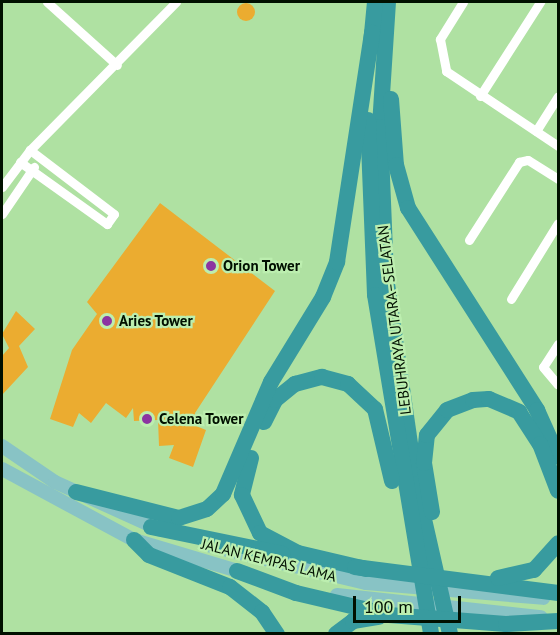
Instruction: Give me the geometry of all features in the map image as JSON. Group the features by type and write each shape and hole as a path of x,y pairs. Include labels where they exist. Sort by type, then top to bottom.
{"highway":[{"name":"LEBUHRAYA UTARA–SELATAN","path":"375,2 379,34 386,276 416,484 449,629"},
{"name":"LEBUHRAYA UTARA–SELATAN","path":"388,2 379,34 367,156 375,295 417,568 430,630"},
{"path":"379,34 403,196 537,410 558,457"},
{"path":"76,492 179,518 207,509 223,494 271,382 323,297 338,262 379,34"},
{"path":"366,569 270,542 245,511 243,478 269,411 284,392 307,379 348,384 375,409 399,517 417,568"},
{"path":"435,564 424,447 432,425 447,410 489,399 519,412 540,444 558,491"},
{"path":"151,526 366,569 464,579 558,594"},
{"path":"134,540 149,555 230,587 262,612 278,633"},
{"path":"464,579 522,576 546,561 558,543"},
{"path":"237,571 296,593 389,615 506,624 545,633"},
{"path":"336,633 353,621 389,615"},
{"path":"506,624 558,619"}],"main road":[{"name":"JALAN KEMPAS LAMA","path":"2,446 76,492 151,526 262,562 366,583 558,599"},
{"name":"JALAN KEMPAS LAMA","path":"2,469 134,540 237,571 351,598 558,619"}],"street":[{"path":"47,2 117,65"},
{"path":"2,187 30,150 42,142 176,2"},
{"path":"463,2 440,39 446,71 480,96 558,146"},
{"path":"480,96 540,2"},
{"path":"536,131 558,96"},
{"path":"2,214 41,158 42,142"},
{"path":"20,162 107,224 114,214 30,150"},
{"path":"469,240 523,160 558,179"},
{"path":"511,299 558,223"},
{"path":"558,344 543,368 558,386"}],"building":[{"path":"246,3 252,6 255,12 252,18 246,21 240,18 237,12 240,6"},
{"path":"160,203 275,291 195,413 196,426 206,430 193,467 169,458 174,445 159,446 158,420 134,421 133,408 126,418 106,403 91,423 79,413 73,427 50,419 72,350 97,314 87,302"},
{"path":"16,311 35,329 19,346 28,367 2,395 2,356 9,348 2,334"}],"place":[{"name":"Orion Tower","path":"211,266"},
{"name":"Aries Tower","path":"107,321"},
{"name":"Celena Tower","path":"147,419"}]}
